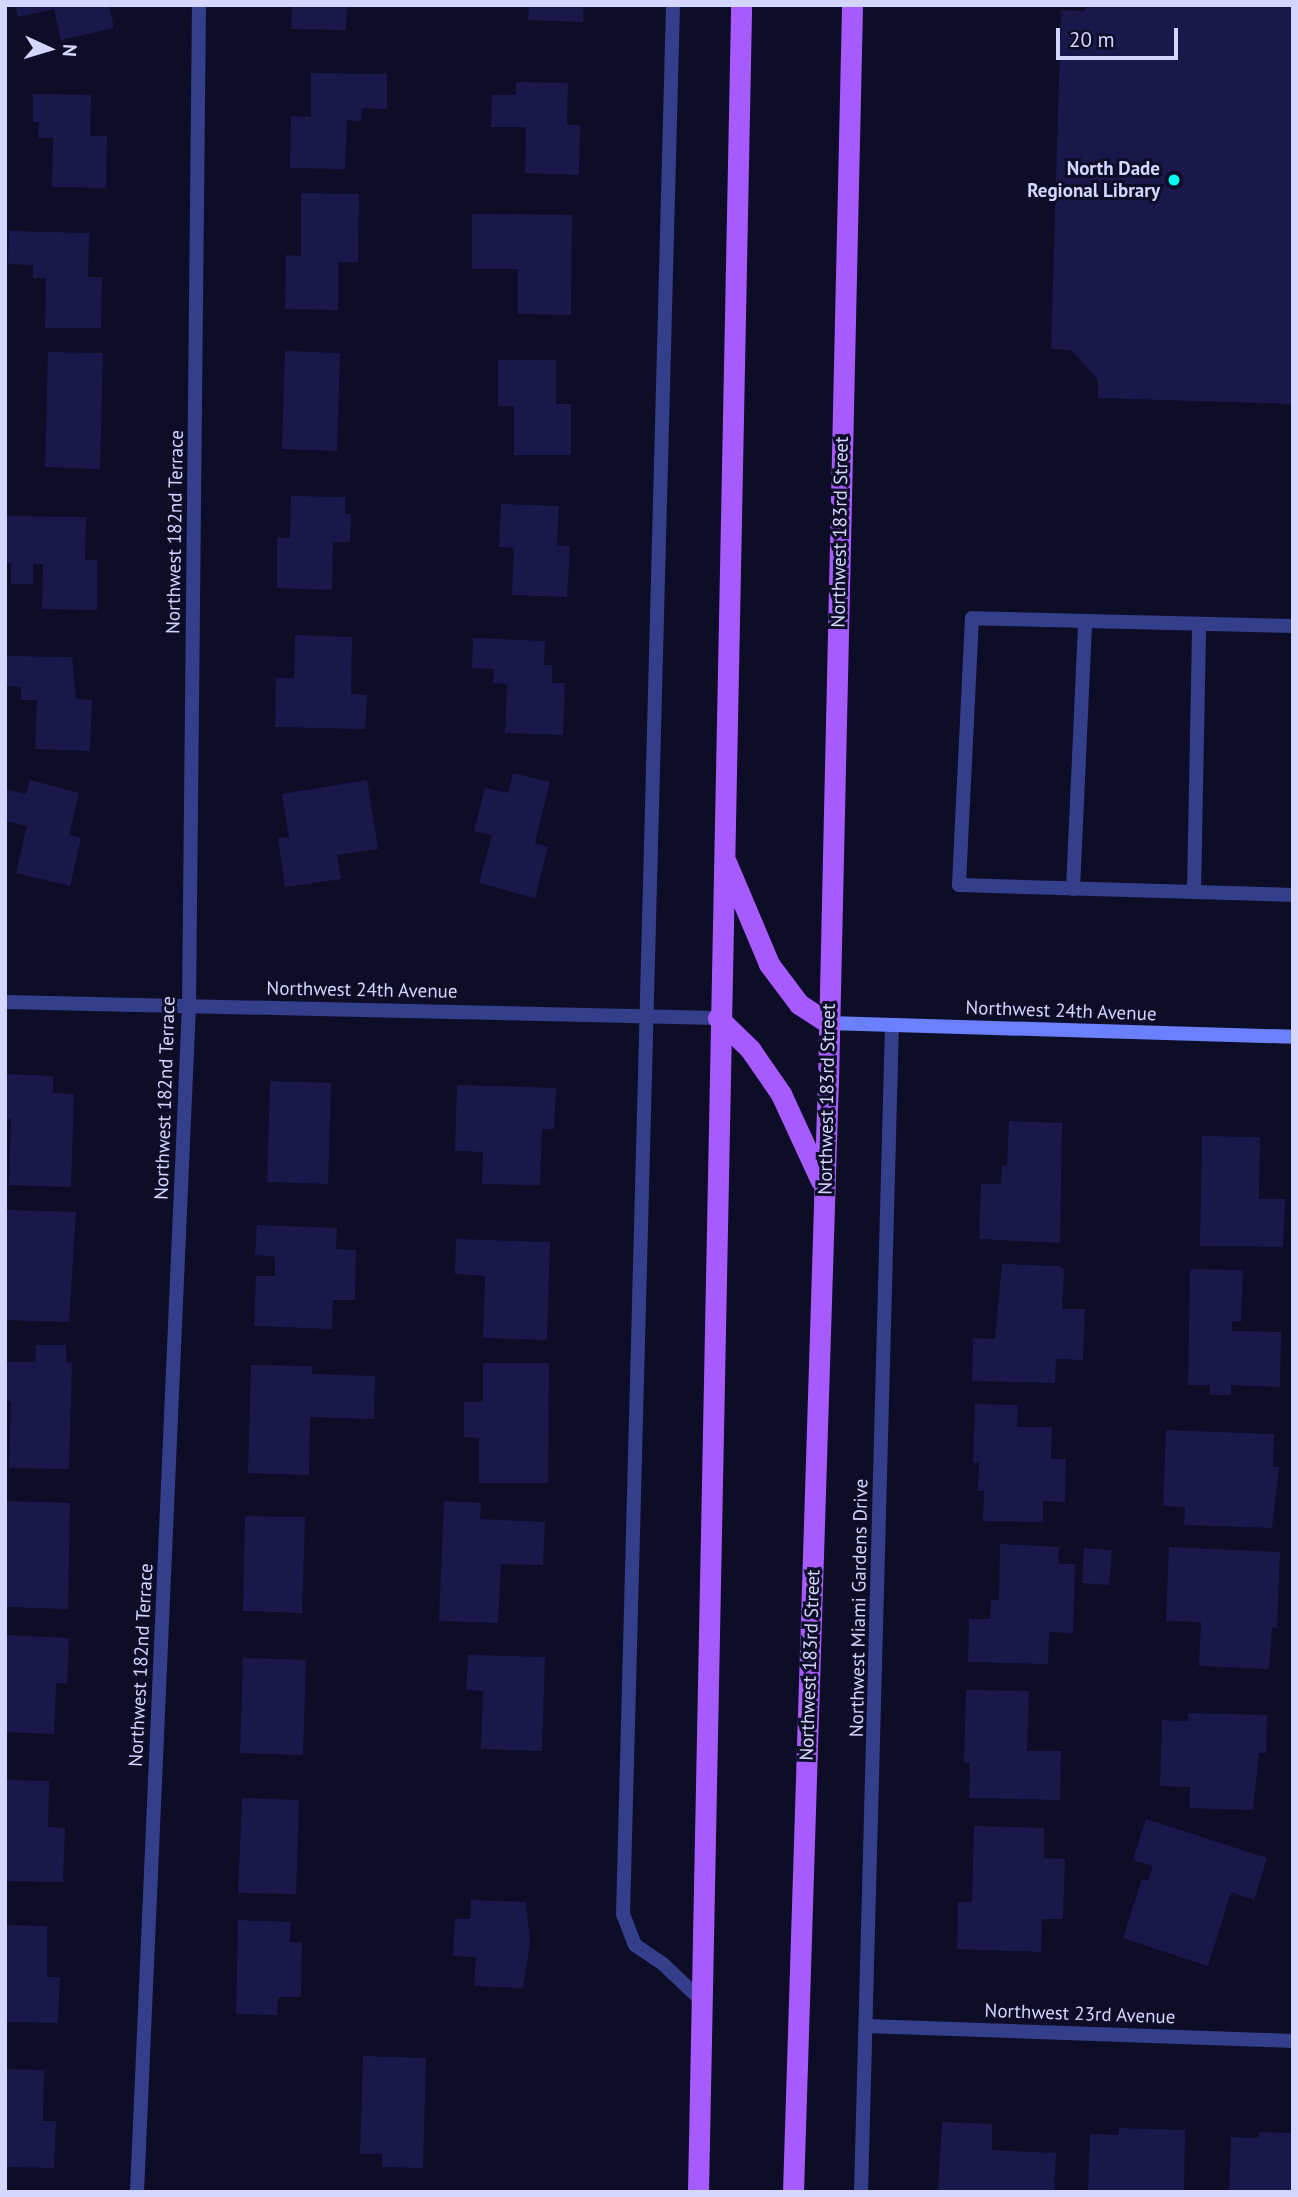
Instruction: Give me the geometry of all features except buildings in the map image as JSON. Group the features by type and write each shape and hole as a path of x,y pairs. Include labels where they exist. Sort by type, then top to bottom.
{"main road":[{"path":"698,2192 718,1018 741,5"},
{"name":"Northwest 183rd Street","path":"793,2192 825,1193 852,5"},
{"path":"722,853 769,964 799,1004 828,1023"},
{"path":"718,1018 750,1049 780,1094 812,1156 825,1193"}],"street":[{"name":"Northwest 182nd Terrace","path":"137,2192 189,1006 199,5"},
{"path":"673,5 623,1914 635,1945 663,1964 701,2000"},
{"path":"1293,626 972,618 959,885 1293,895"},
{"path":"1073,889 1085,621"},
{"path":"1194,892 1199,624"},
{"name":"Northwest 24th Avenue","path":"5,1002 718,1018"},
{"name":"Northwest 24th Avenue","path":"828,1023 1293,1037"},
{"name":"Northwest Miami Gardens Drive","path":"861,2192 892,1025"},
{"name":"Northwest 23rd Avenue","path":"866,2026 1293,2041"}],"place":[{"name":"North Dade Regional Library","path":"1174,180"}]}
